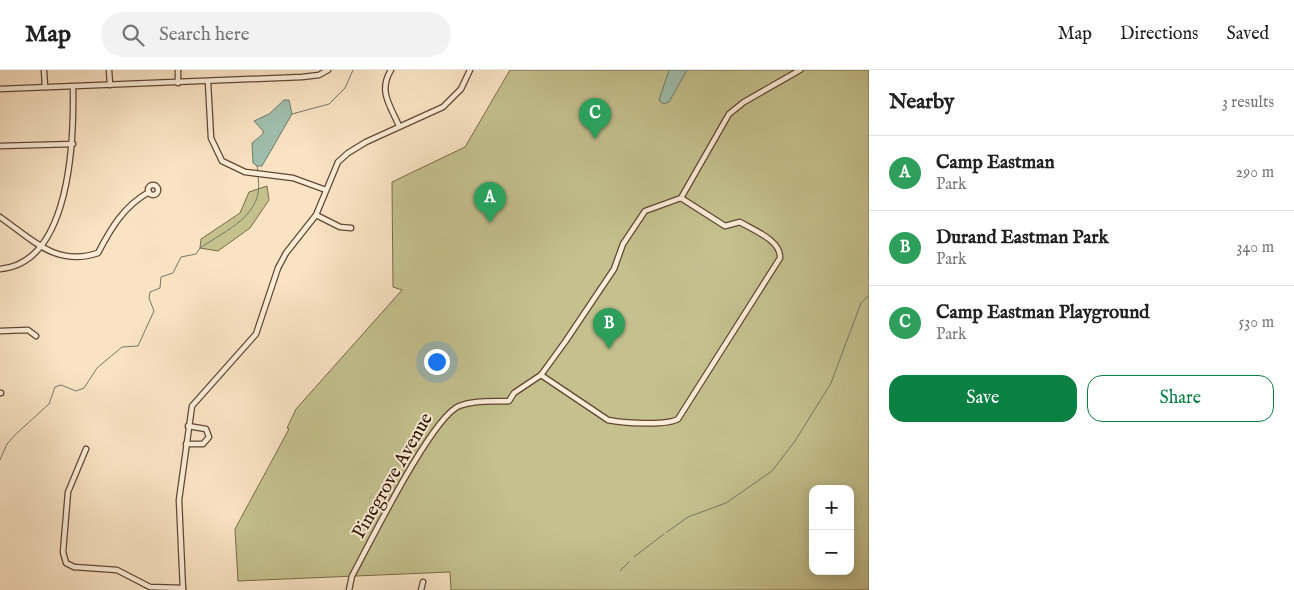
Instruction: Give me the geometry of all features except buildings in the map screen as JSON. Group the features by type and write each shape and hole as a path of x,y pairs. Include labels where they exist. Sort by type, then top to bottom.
{"street":[{"path":"44,70 45,87"},
{"path":"110,70 110,85"},
{"path":"178,70 178,83"},
{"path":"0,89 302,77 319,74 328,70"},
{"path":"391,70 384,83 384,92 399,126"},
{"path":"86,449 68,492 63,552 66,563 74,567 117,570 150,588 183,589 179,500 190,411 194,402 256,334 278,268 286,253 316,215 335,166 348,153 399,126 443,107 461,89 470,70"},
{"path":"681,198 725,226 740,222 778,247 780,258 678,419 674,422 618,423 608,420 540,375 614,269 623,244 645,211 681,198 729,114 744,102 800,70"},
{"path":"208,82 211,138 222,161 245,172 293,178 326,190"},
{"path":"0,269 21,264 34,254 52,224 62,200 73,144 74,87"},
{"path":"0,146 73,144"},
{"path":"0,217 40,246 55,254 84,257 98,252 120,216 136,200 149,192"},
{"path":"316,215 340,226 351,228"},
{"path":"0,330 28,330 36,336"},
{"name":"Pinegrove Avenue","path":"349,590 352,576 436,427 447,414 458,406 473,402 508,401 514,393 540,375"},
{"path":"186,444 203,444 208,437 206,428 188,426"},
{"path":"421,590 423,582"}],"shaded area":[{"path":"510,70 869,70 869,590 451,590 450,572 238,581 235,529 289,429 287,428 296,409 402,290 393,287 392,182 465,147"},
{"path":"669,70 687,70 669,102 663,104 659,100"},
{"path":"284,100 289,100 292,114 262,166 257,166 253,163 252,143 263,134 263,131 254,121 269,114"},
{"path":"267,186 269,200 250,228 218,251 200,248 201,239 240,213 249,192"}],"waterway":[{"path":"292,114 329,104 345,88 353,70"},
{"path":"257,166 258,171"},
{"path":"0,460 7,444 49,404 55,387 61,385 76,391 84,388 97,368 122,347 138,346 154,311 149,298 150,292 160,288 161,277 173,273 181,257 196,254 200,248 232,228 250,211 256,202 259,190 258,177"},
{"path":"667,532 688,517 726,503 772,471 795,441 831,383 861,303 869,295"},
{"path":"634,557 664,534"},
{"path":"620,571 629,562"}],"place":[{"name":"Camp Eastman Playground","path":"595,139"},
{"name":"Camp Eastman","path":"490,223"},
{"name":"Durand Eastman Park","path":"609,349"}]}
